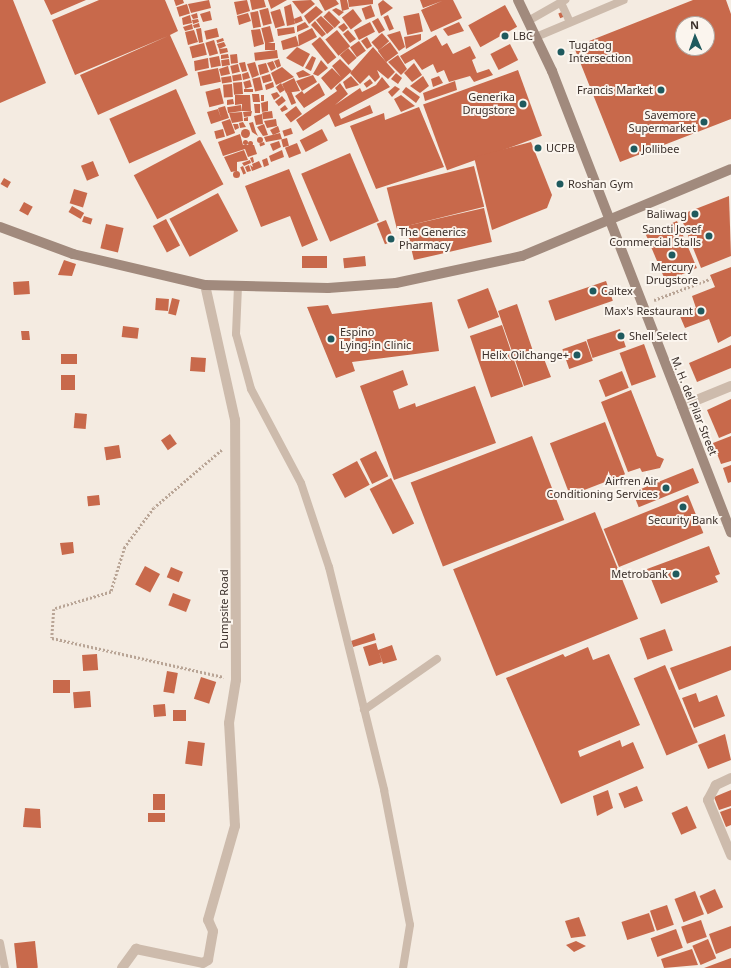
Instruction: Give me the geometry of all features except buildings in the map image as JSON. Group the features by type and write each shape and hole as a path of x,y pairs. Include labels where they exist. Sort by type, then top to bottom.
{"main road":[{"name":"M. H. del Pilar Street","path":"518,0 536,37 731,532"},
{"path":"0,227 73,254 205,284 328,288 396,283 522,256 731,168"}],"street":[{"name":"Dumpsite Road","path":"122,968 136,949 206,962 213,931 208,920 235,826 229,723 236,680 235,420 205,284"},
{"path":"682,406 731,386"},
{"path":"731,778 716,785 708,800 731,855"}],"lane":[{"path":"536,37 569,20 624,0"},
{"path":"528,20 563,3 569,20"},
{"path":"238,286 236,334 251,389 301,483 329,567 364,710 410,925 403,968"},
{"path":"364,710 437,659"},
{"path":"0,943 5,968"}],"path":[{"path":"641,305 710,279"},
{"path":"235,438 154,508 125,547 111,592 54,609 52,638 236,680"}],"place":[{"name":"LBC","path":"505,36"},
{"name":"Tugatog Intersection","path":"561,52"},
{"name":"Francis Market","path":"661,90"},
{"name":"Generika Drugstore","path":"523,104"},
{"name":"Savemore Supermarket","path":"704,122"},
{"name":"UCPB","path":"538,148"},
{"name":"Jollibee","path":"634,149"},
{"name":"Roshan Gym","path":"560,184"},
{"name":"Baliwag","path":"695,214"},
{"name":"Sancti Josef Commercial Stalls","path":"709,236"},
{"name":"The Generics Pharmacy","path":"391,239"},
{"name":"Mercury Drugstore","path":"672,255"},
{"name":"Caltex","path":"593,291"},
{"name":"Max's Restaurant","path":"701,311"},
{"name":"Shell Select","path":"621,336"},
{"name":"Espino Lying-in Clinic","path":"331,339"},
{"name":"Helix Oilchange+","path":"577,355"},
{"name":"Airfren Air Conditioning Services","path":"666,488"},
{"name":"Security Bank","path":"683,507"},
{"name":"Metrobank","path":"676,574"}]}
